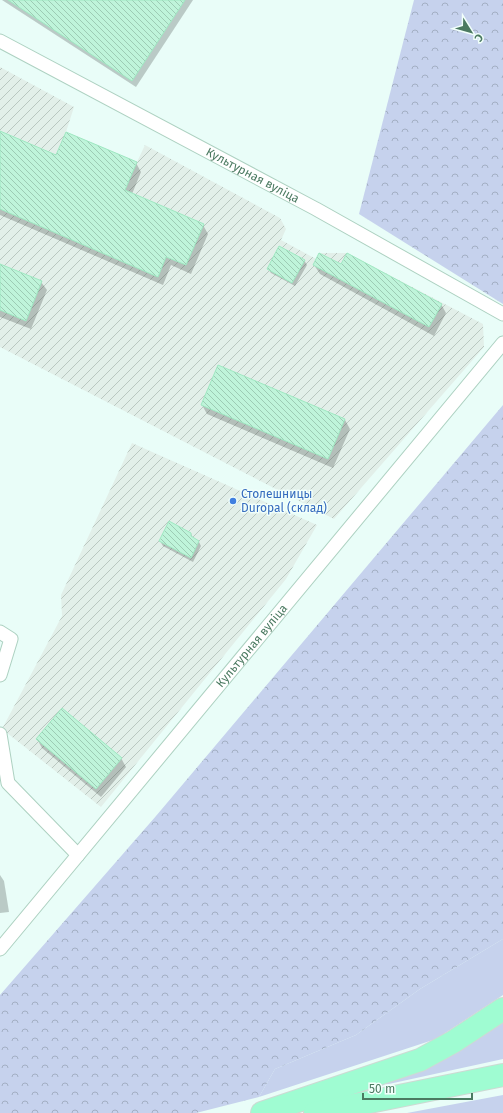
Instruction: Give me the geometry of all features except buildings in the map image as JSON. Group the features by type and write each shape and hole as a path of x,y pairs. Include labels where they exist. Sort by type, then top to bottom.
{"highway":[{"path":"262,1113 420,1060 453,1042 503,1009"},
{"path":"315,1113 503,1075"}],"street":[{"name":"Культурная вуліца","path":"0,41 316,209 503,314"},
{"name":"Культурная вуліца","path":"0,949 503,343"},
{"path":"0,632 11,639 0,675"},
{"path":"0,734 8,783 78,855"}],"shaded area":[{"path":"0,67 74,107 66,132 137,162 145,145 280,218 286,229 281,240 316,259 319,253 347,253 483,324 484,347 334,519 0,347"},
{"path":"132,443 317,525 286,579 101,807 2,729 62,616 61,595"}],"green space":[{"path":"414,0 503,0 503,304 359,214"},
{"path":"503,405 503,939 420,989 356,1035 275,1069 259,1097 196,1113 0,1113 0,995 156,816"},
{"path":"503,939 503,995 436,1039 259,1097 275,1069 356,1035 420,989"},
{"path":"503,1017 503,1059 366,1089"},
{"path":"503,1095 503,1113 407,1113"}],"place":[{"name":"Столешницы Duropal (склад)","path":"233,501"}]}
